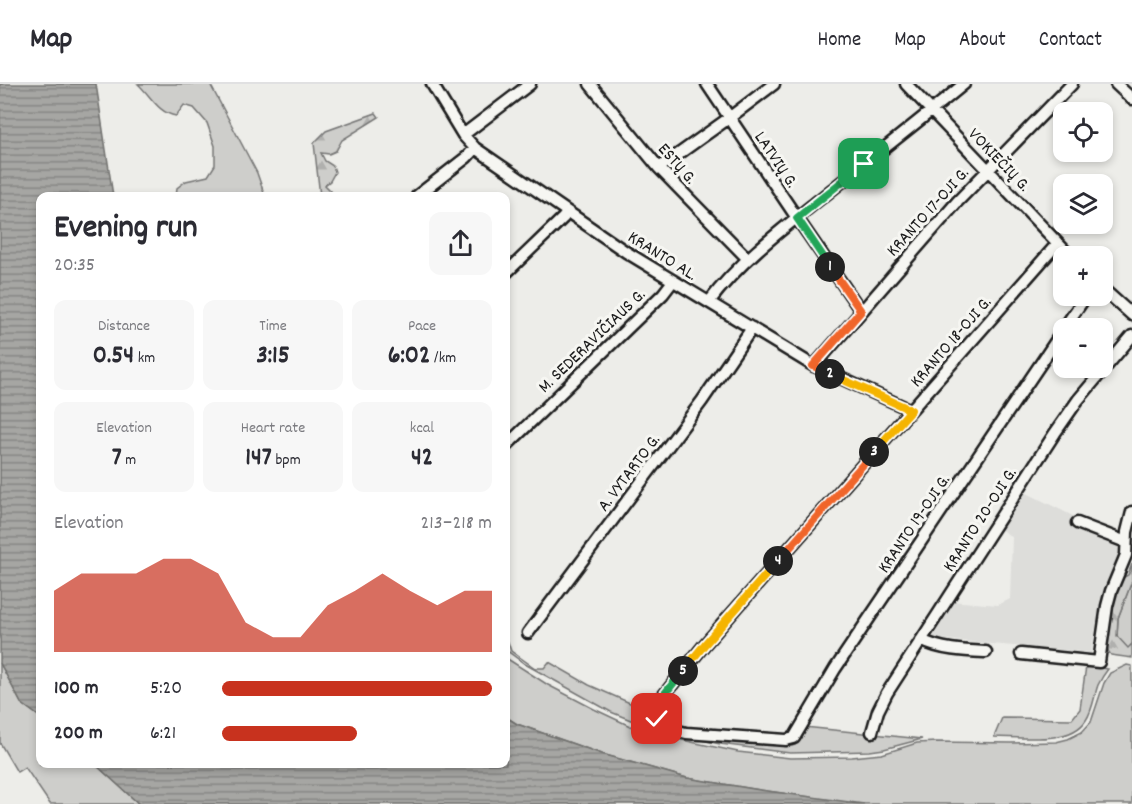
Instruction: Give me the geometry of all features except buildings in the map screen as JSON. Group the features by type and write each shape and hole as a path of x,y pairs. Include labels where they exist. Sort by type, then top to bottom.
{"street":[{"name":"KRANTO AL.","path":"432,84 463,135 475,148 626,252 813,366 911,410"},
{"path":"463,135 530,84"},
{"name":"ESTŲ G.","path":"590,84 659,168 748,259"},
{"name":"LATVIŲ G.","path":"707,84 861,311"},
{"path":"659,168 774,84"},
{"name":"VOKIEČIŲ G.","path":"906,84 1058,244"},
{"path":"709,302 748,259 964,84"},
{"name":"KRANTO 17-OJI G.","path":"813,366 957,202 1072,84"},
{"path":"1116,84 1132,99"},
{"path":"422,192 467,157 475,148"},
{"path":"510,269 568,212"},
{"name":"KRANTO 18-OJI G.","path":"655,706 705,644 1058,244"},
{"name":"M. SEDERAVIČIAUS G.","path":"510,442 663,294 673,281"},
{"path":"1113,298 1132,315"},
{"name":"A. VYTARTO G.","path":"528,633 702,401 752,328"},
{"name":"KRANTO 20-OJI G.","path":"872,732 878,711 887,693 1060,424 1132,336"},
{"name":"KRANTO 19-OJI G.","path":"655,706 655,713 660,723 667,728 686,733 786,740 794,738 836,669 1053,345"},
{"path":"1021,654 1099,662 1107,606 1126,555 1132,512"},
{"path":"1077,523 1126,542"},
{"path":"921,640 929,645 986,652"}],"shaded area":[{"path":"0,84 96,84 112,192 36,192 36,714 21,703 0,663"},
{"path":"1023,491 1124,544 1100,606 1091,653 926,638 950,601 998,605 1010,599 1012,537 997,527"},
{"path":"510,720 602,754 687,778 864,804 139,804 99,768 510,768"}],"green space":[{"path":"138,84 210,84 257,173 264,192 176,192 177,188 186,181 208,176 215,165 215,146 207,123 194,108 184,105 176,116 159,108"},
{"path":"376,113 379,117 342,140 336,151 329,154 321,153 325,161 333,166 335,172 325,185 331,192 320,192 314,143 326,131"},
{"path":"1132,564 1132,581 1118,618 1117,636 1128,648 1132,644 1132,658 1111,655 1105,639 1108,617 1115,595 1122,578 1128,575"},
{"path":"1132,581 1132,644 1128,649 1117,637 1118,618"},
{"path":"510,648 535,668 544,668 549,662 589,685 646,710 648,727 611,712 525,664 510,653"},
{"path":"510,661 548,685 630,726 654,734 738,752 790,758 852,757 882,754 917,743 1056,742 1082,732 1091,722 1104,683 1110,673 1127,665 1132,666 1132,804 858,804 687,778 602,754 510,720"},
{"path":"0,663 21,703 36,714 36,768 99,768 139,804 50,804 25,767 17,772 0,743"},
{"path":"1086,666 1108,669 1098,685 1088,716 1079,728 1069,733 1044,738 994,737 1002,718 1072,719 1080,709"},
{"path":"804,727 922,739 870,751 790,753 720,744 678,735 792,746 795,745"}],"route":[{"path":"657,719 655,706 705,644 911,410 813,366 861,311 797,218 864,164"}]}
